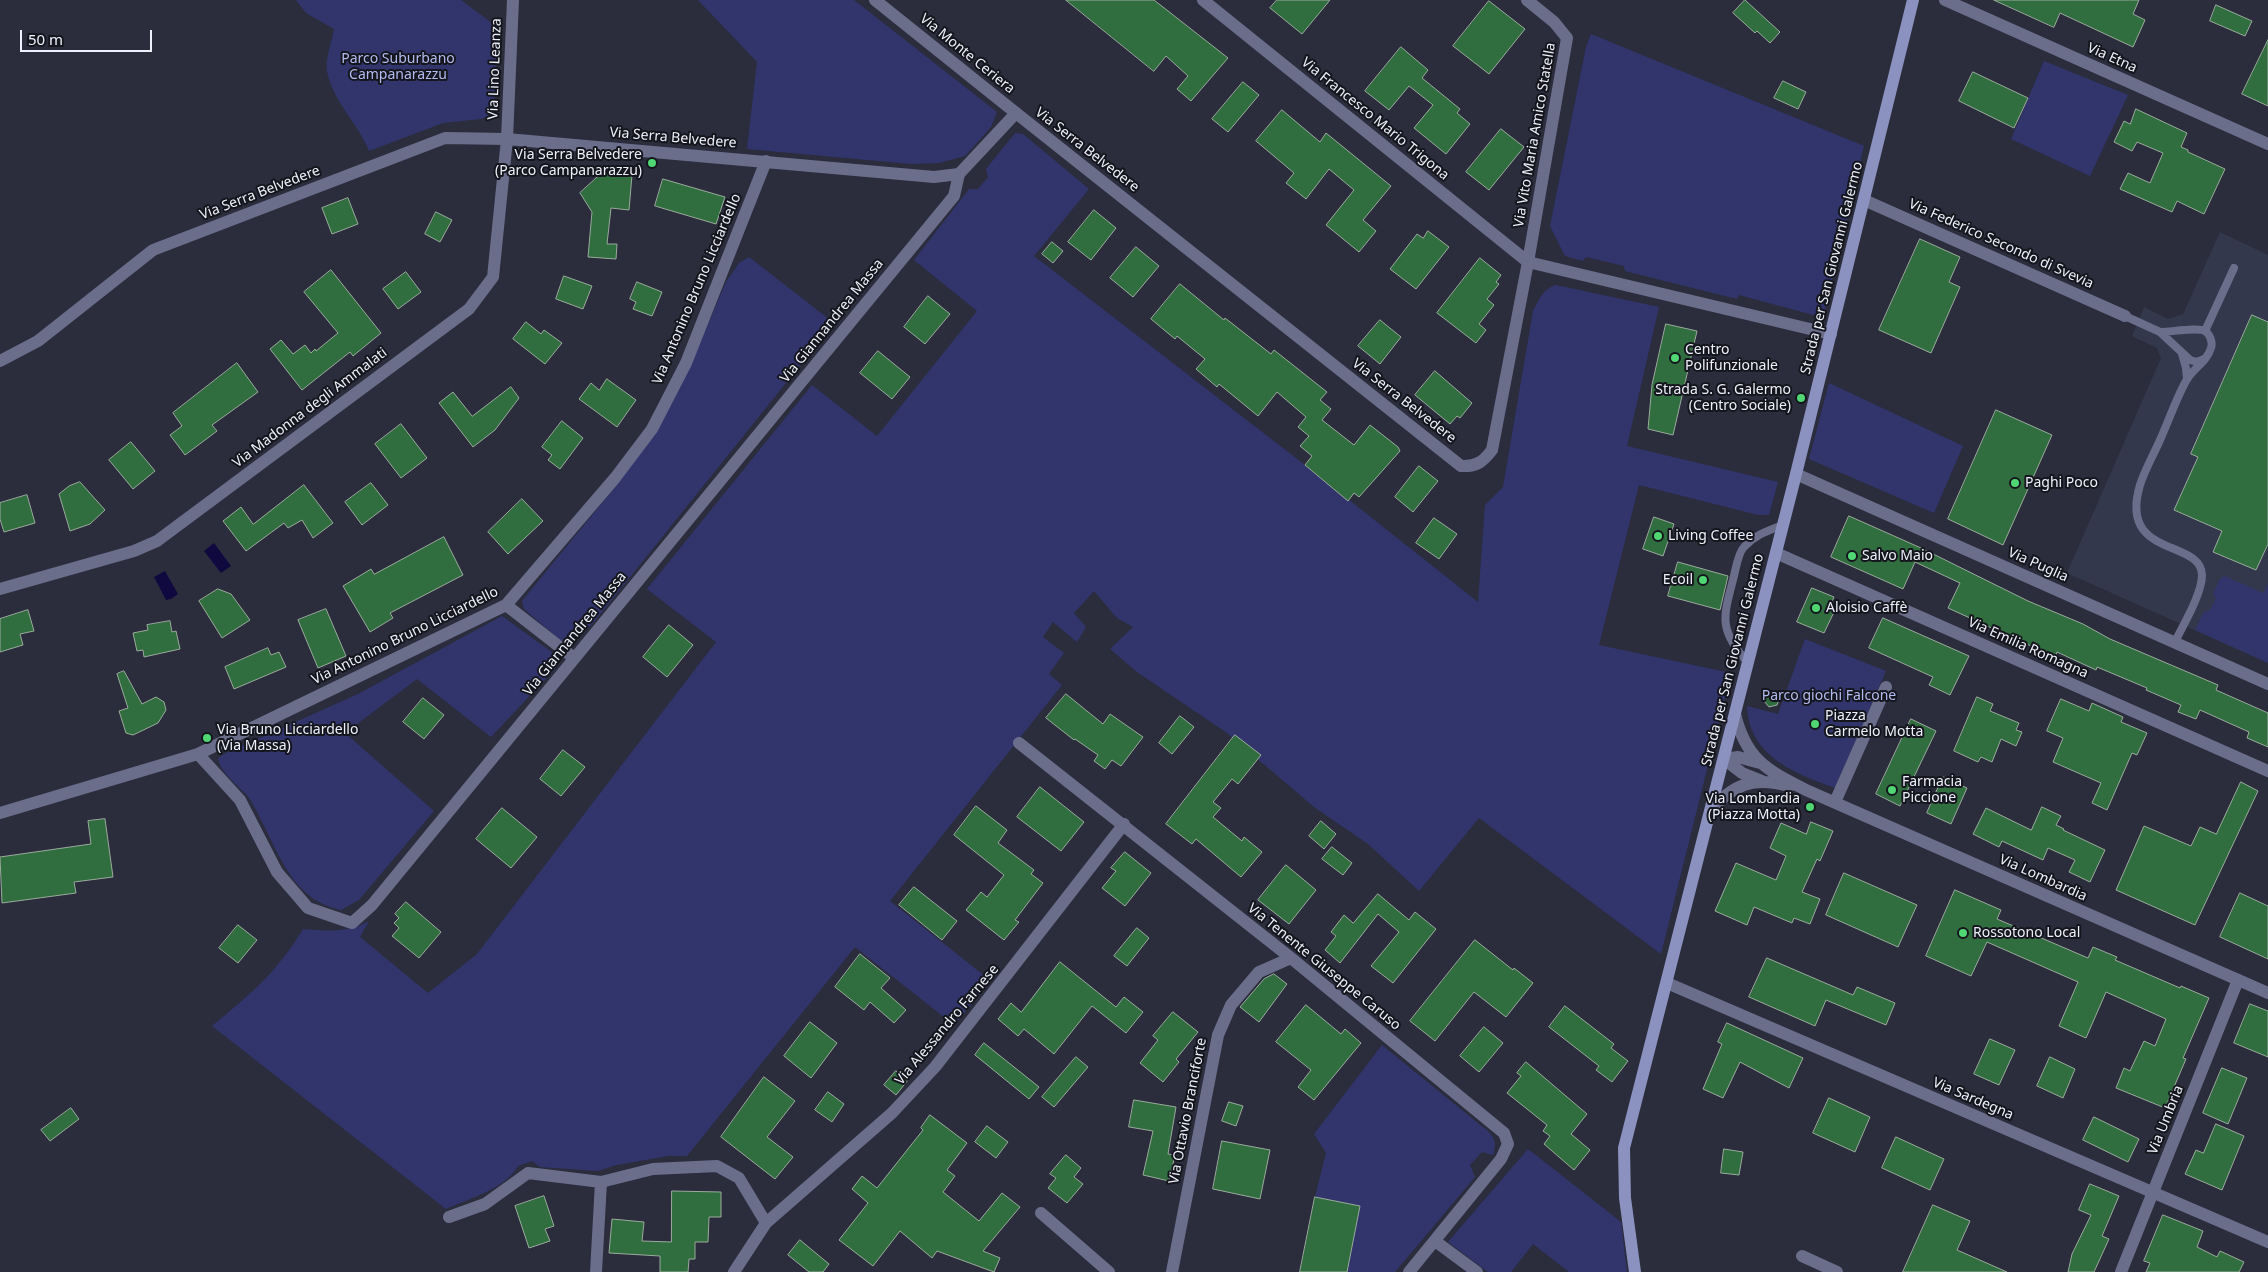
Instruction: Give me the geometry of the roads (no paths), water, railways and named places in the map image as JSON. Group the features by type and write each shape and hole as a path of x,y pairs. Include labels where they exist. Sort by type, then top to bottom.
{"main road":[{"name":"Strada per San Giovanni Galermo","path":"1635,1272 1625,1198 1624,1148 1796,474 1913,0"}],"street":[{"name":"Via Lino Leanza","path":"507,139 513,0"},
{"name":"Via Monte Ceriera","path":"875,0 1016,113"},
{"name":"Via Francesco Mario Trigona","path":"1203,0 1528,262"},
{"name":"Via Vito Maria Amico Statella","path":"1527,0 1554,22 1567,38 1528,262"},
{"name":"Via Etna","path":"1944,0 2268,144"},
{"name":"Via Serra Belvedere","path":"0,361 38,341 153,250 445,138 507,139 934,177 959,174 1016,113 1461,466 1473,466 1484,461 1492,450 1528,262"},
{"name":"Via Madonna degli Ammalati","path":"0,589 134,552 157,541 469,309 493,278 507,139"},
{"name":"Via Antonino Bruno Licciardello","path":"0,813 198,754 506,605 615,478 652,428 686,363 766,161"},
{"name":"Via Giannandrea Massa","path":"198,754 240,800 278,872 308,908 352,923 372,906 954,196 959,174"},
{"name":"Via Federico Secondo di Svevia","path":"1864,200 2125,316"},
{"path":"1528,262 1831,334"},
{"name":"Via Puglia","path":"1796,474 2268,684"},
{"name":"Via Emilia Romagna","path":"1776,553 2268,771"},
{"path":"506,605 574,658"},
{"path":"1835,802 1886,687"},
{"path":"1735,714 1740,733 1750,751 1760,763 1772,772 1806,790"},
{"name":"Via Tenente Giuseppe Caruso","path":"1019,743 1124,824 1291,958 1504,1133 1508,1144 1501,1159 1409,1272"},
{"path":"1724,759 1738,757 1760,763"},
{"path":"1724,759 1736,770 1763,781 1806,790"},
{"path":"1710,812 1721,799 1741,785 1763,781"},
{"name":"Via Lombardia","path":"1806,790 2268,993"},
{"name":"Via Alessandro Farnese","path":"734,1272 766,1223 892,1113 935,1067 1124,824"},
{"name":"Via Ottavio Branciforte","path":"1172,1272 1218,1035 1231,1005 1259,972 1291,958"},
{"name":"Via Umbria","path":"2121,1272 2238,980"},
{"name":"Via Sardegna","path":"1666,983 2268,1242"},
{"path":"449,1217 485,1204 528,1173 601,1182 653,1168 717,1166 739,1178 766,1223"},
{"path":"596,1272 601,1182"},
{"path":"1040,1213 1110,1272"},
{"path":"1435,1241 1477,1272"},
{"path":"1802,1256 1837,1272"}],"lane":[{"path":"2205,331 2234,268"},
{"path":"2125,316 2160,332 2172,341 2182,354 2190,360 2197,362 2206,359"},
{"path":"2160,332 2174,333 2198,329 2205,331 2210,336 2212,346 2206,359 2187,379 2140,485 2137,505 2140,524 2146,534 2155,541 2195,559 2200,566 2202,576 2197,596 2175,642"},
{"path":"2182,354 2187,379"},
{"path":"1748,664 1732,645 1726,629 1725,610 1742,549 1759,533 1783,525"}],"place":[{"name":"Via Serra Belvedere (Parco Campanarazzu)","path":"652,163"},
{"name":"Centro Polifunzionale","path":"1675,358"},
{"name":"Strada S. G. Galermo (Centro Sociale)","path":"1801,398"},
{"name":"Paghi Poco","path":"2015,483"},
{"name":"Living Coffee","path":"1658,536"},
{"name":"Salvo Maio","path":"1852,556"},
{"name":"Ecoil","path":"1703,580"},
{"name":"Aloisio Caffè","path":"1816,608"},
{"name":"Piazza Carmelo Motta","path":"1815,724"},
{"name":"Via Bruno Licciardello (Via Massa)","path":"207,738"},
{"name":"Farmacia Piccione","path":"1892,790"},
{"name":"Via Lombardia (Piazza Motta)","path":"1810,807"},
{"name":"Rossotono Local","path":"1963,933"}],"park label":[{"name":"Parco Suburbano Campanarazzu","path":"398,68"},
{"name":"Parco giochi Falcone","path":"1829,696"}]}
